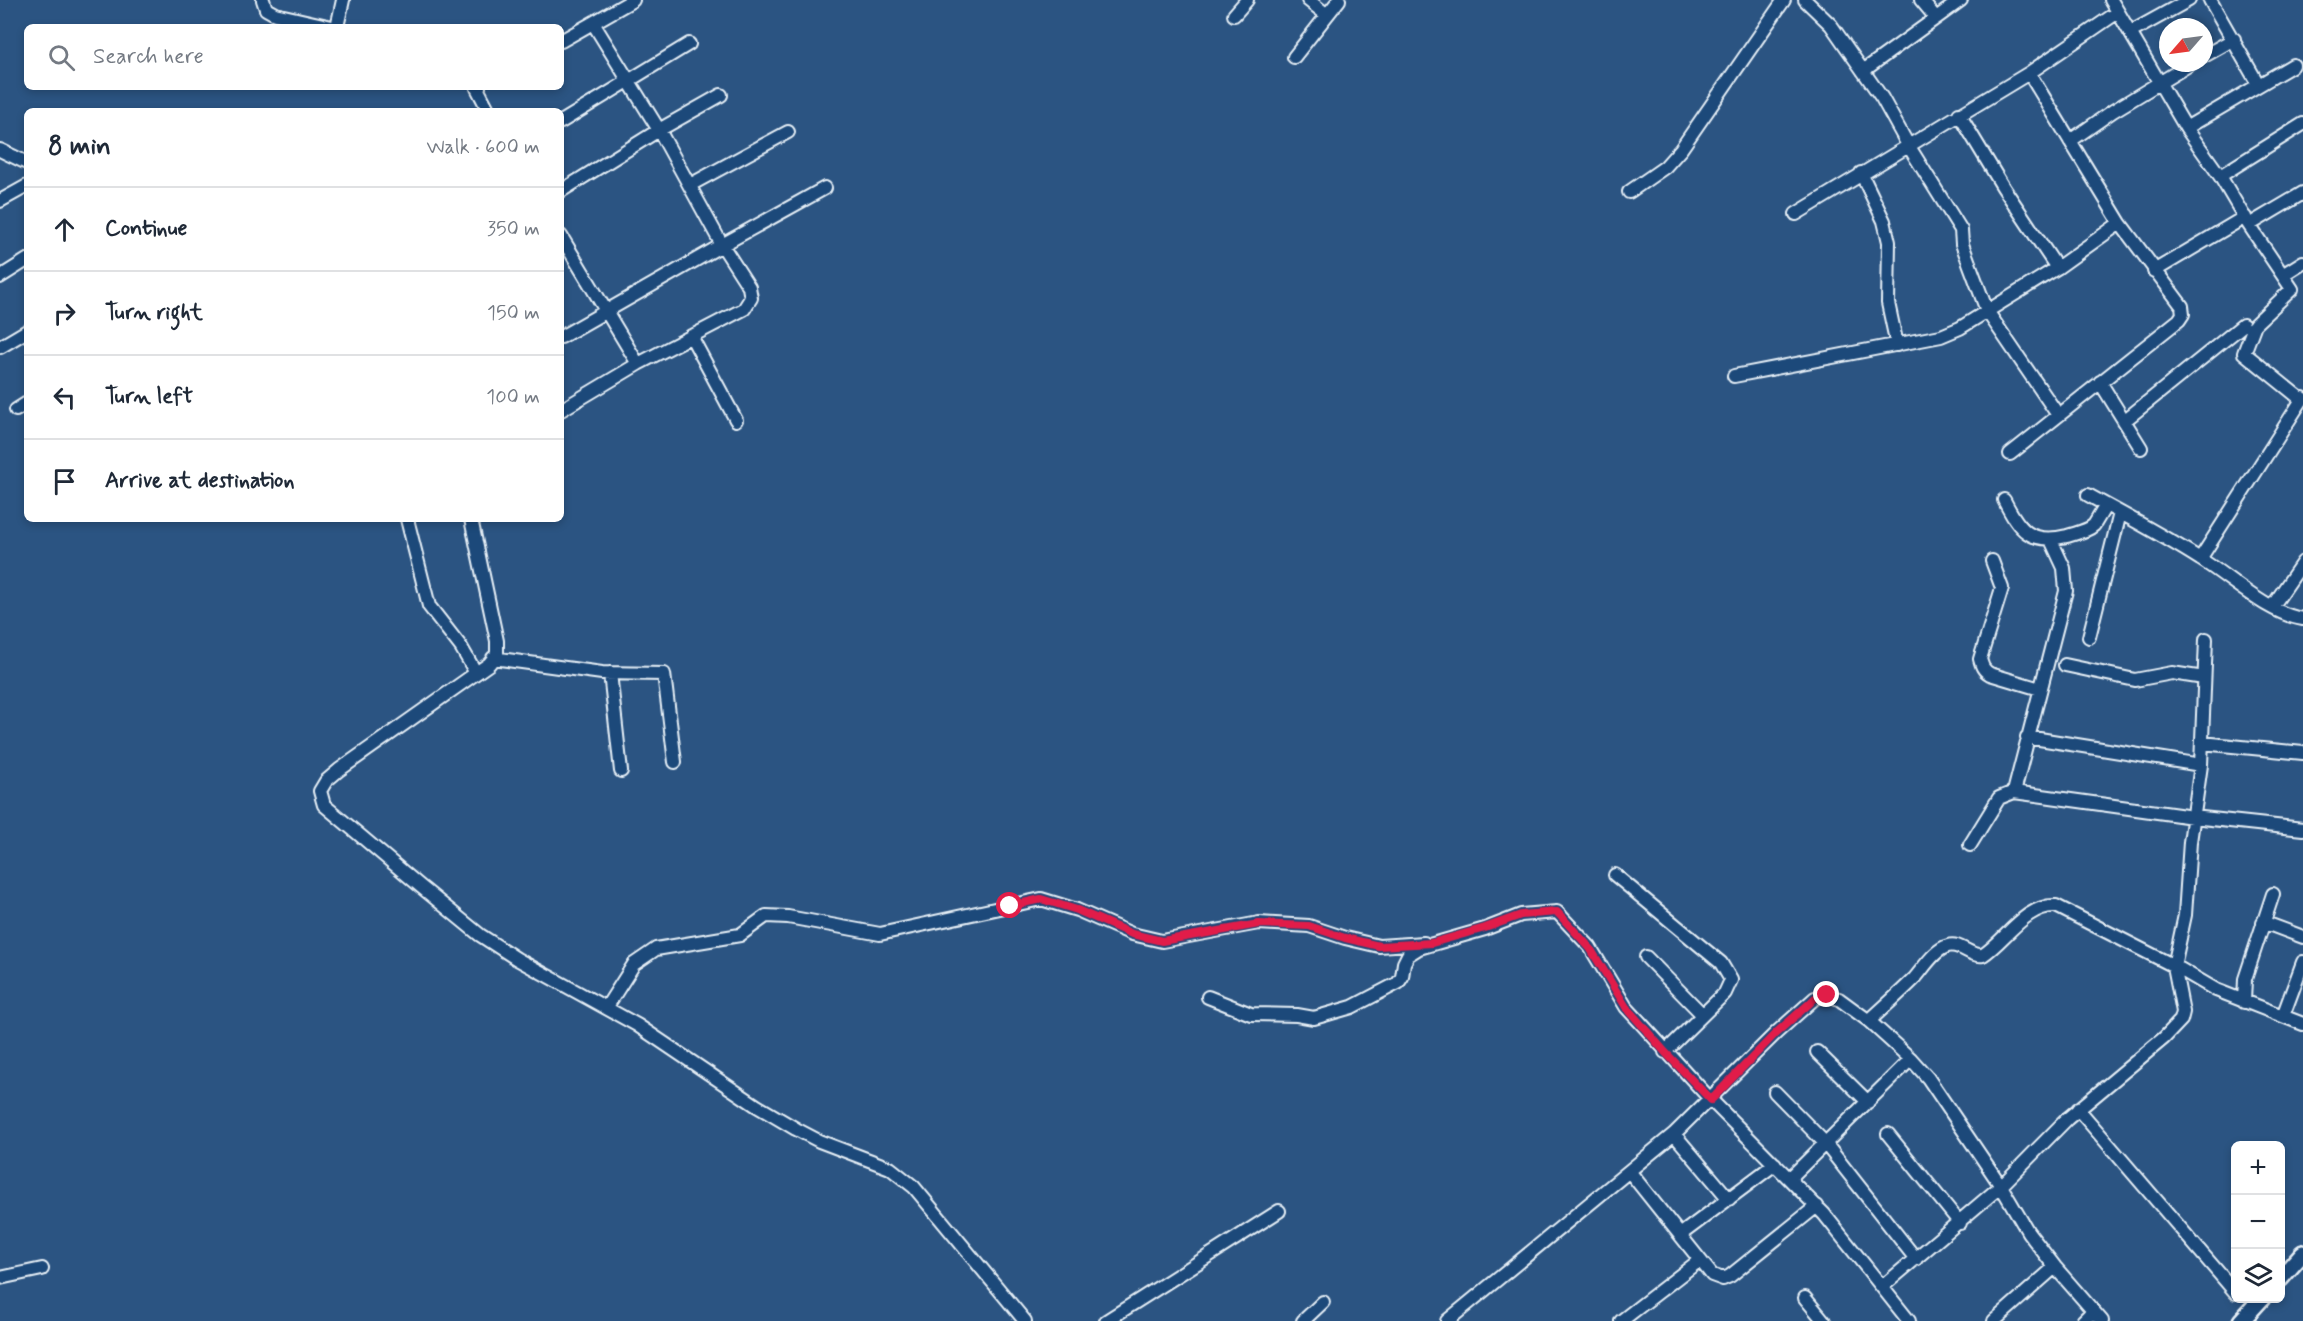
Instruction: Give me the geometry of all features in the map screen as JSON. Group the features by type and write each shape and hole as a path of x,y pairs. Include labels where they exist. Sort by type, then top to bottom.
{"main road":[{"path":"2285,1273 2303,1253"}],"street":[{"path":"263,0 266,9 275,14 319,24"},
{"path":"338,24 343,0"},
{"path":"564,39 633,0"},
{"path":"1234,15 1248,0"},
{"path":"1308,0 1327,15"},
{"path":"1294,57 1339,0"},
{"path":"1629,192 1665,166 1681,148 1784,0"},
{"path":"1804,0 1831,25 1882,98 1908,145 1961,230 1962,244 1988,310 2058,415"},
{"path":"1921,0 1936,18"},
{"path":"1863,71 1961,0"},
{"path":"2110,0 2186,128 2220,176 2292,289 2255,324 2244,353 2302,399 2200,559"},
{"path":"2131,32 2189,0"},
{"path":"2210,0 2258,84"},
{"path":"1796,214 2029,73 2118,12"},
{"path":"564,408 638,364 744,309 751,298 749,286 722,244 659,130 593,23"},
{"path":"2213,51 2234,39"},
{"path":"564,120 689,44"},
{"path":"2186,128 2258,84 2293,66"},
{"path":"2070,141 2177,72"},
{"path":"2010,454 2179,320 2182,314 2182,306 2120,223 2029,73"},
{"path":"479,90 488,108"},
{"path":"564,189 659,130 721,95"},
{"path":"1959,114 2003,187 2057,268"},
{"path":"2220,176 2303,124"},
{"path":"690,185 788,132"},
{"path":"0,150 24,162"},
{"path":"1861,173 1884,221 1889,242 1888,303 1897,345"},
{"path":"0,201 24,188"},
{"path":"564,335 722,244 825,188"},
{"path":"2154,271 2303,193"},
{"path":"1734,376 1941,336 1960,328 2057,268 2120,223"},
{"path":"566,257 606,311 638,364"},
{"path":"0,277 24,262"},
{"path":"2284,274 2303,262"},
{"path":"2124,421 2243,325"},
{"path":"0,347 24,333"},
{"path":"691,336 736,420"},
{"path":"2100,382 2141,448"},
{"path":"16,410 24,405"},
{"path":"2088,495 2200,559 2272,607 2303,619"},
{"path":"2004,500 2022,530 2031,536 2051,540 2090,528 2106,505"},
{"path":"2089,637 2120,513"},
{"path":"408,522 429,606 461,647 476,673"},
{"path":"472,522 498,641 497,654 489,664 326,781 320,791 324,805 480,935 517,959 637,1025 757,1106 796,1129 819,1141 890,1168 914,1187 1025,1321"},
{"path":"2014,792 2066,591 2064,568 2051,540"},
{"path":"1992,561 2002,588 1980,659 1982,665 1984,670 1990,674 2040,689"},
{"path":"2272,607 2303,562"},
{"path":"1882,1287 1960,1223 2001,1186 2078,1109 2164,1038 2181,1020 2183,1012 2174,966 2185,915 2193,817 2201,765 2206,639"},
{"path":"493,658 610,673 664,674 675,762"},
{"path":"2065,665 2135,680 2172,673 2204,678"},
{"path":"610,673 621,771"},
{"path":"2027,737 2201,765"},
{"path":"2202,743 2303,753"},
{"path":"1970,845 1999,798 2014,792 2193,817 2303,829"},
{"path":"1615,875 1726,968 1731,980 1725,993 1665,1052"},
{"path":"2244,1002 2245,979 2273,894"},
{"path":"606,1008 634,964 656,949 740,935 766,916 788,917 880,934 1041,899 1077,910 1132,934 1162,941 1259,924 1309,926 1379,946 1432,943"},
{"path":"1869,1021 1943,948 1951,945 1976,956 1983,955 2031,914 2056,906 2216,990 2303,1024"},
{"path":"1208,997 1251,1014 1287,1014 1314,1018 1352,1007 1398,982 1402,977 1408,955 1432,943 1521,915 1557,912 1590,948 1626,1007 1711,1100 1817,1206 1909,1321"},
{"path":"2263,922 2303,938"},
{"path":"1646,957 1702,1014"},
{"path":"2283,1016 2303,962"},
{"path":"1447,1321 1674,1134 1711,1100 1776,1033 1815,998 1827,995 1869,1021 1929,1078 2001,1186 2028,1232 2055,1268 2102,1321"},
{"path":"1817,1052 1868,1102"},
{"path":"1790,1178 1824,1142 1911,1059"},
{"path":"1775,1092 1824,1142 1916,1259"},
{"path":"2078,1109 2231,1288"},
{"path":"1674,1134 1729,1199"},
{"path":"1888,1134 1960,1223"},
{"path":"1680,1235 1775,1164"},
{"path":"1629,1171 1712,1275 1723,1279 1730,1276 1817,1206"},
{"path":"1106,1321 1279,1211"},
{"path":"1621,1321 1700,1260"},
{"path":"1994,1321 2055,1268"},
{"path":"0,1278 42,1269"},
{"path":"1805,1298 1824,1321"},
{"path":"1303,1321 1323,1302"},
{"path":"2083,1321 2094,1311"}],"route":[{"path":"1010,906 1041,899 1077,910 1132,934 1162,941 1259,924 1309,926 1379,946 1432,943 1521,915 1557,912 1590,948 1626,1007 1711,1100 1776,1033 1815,998 1827,995"}]}
